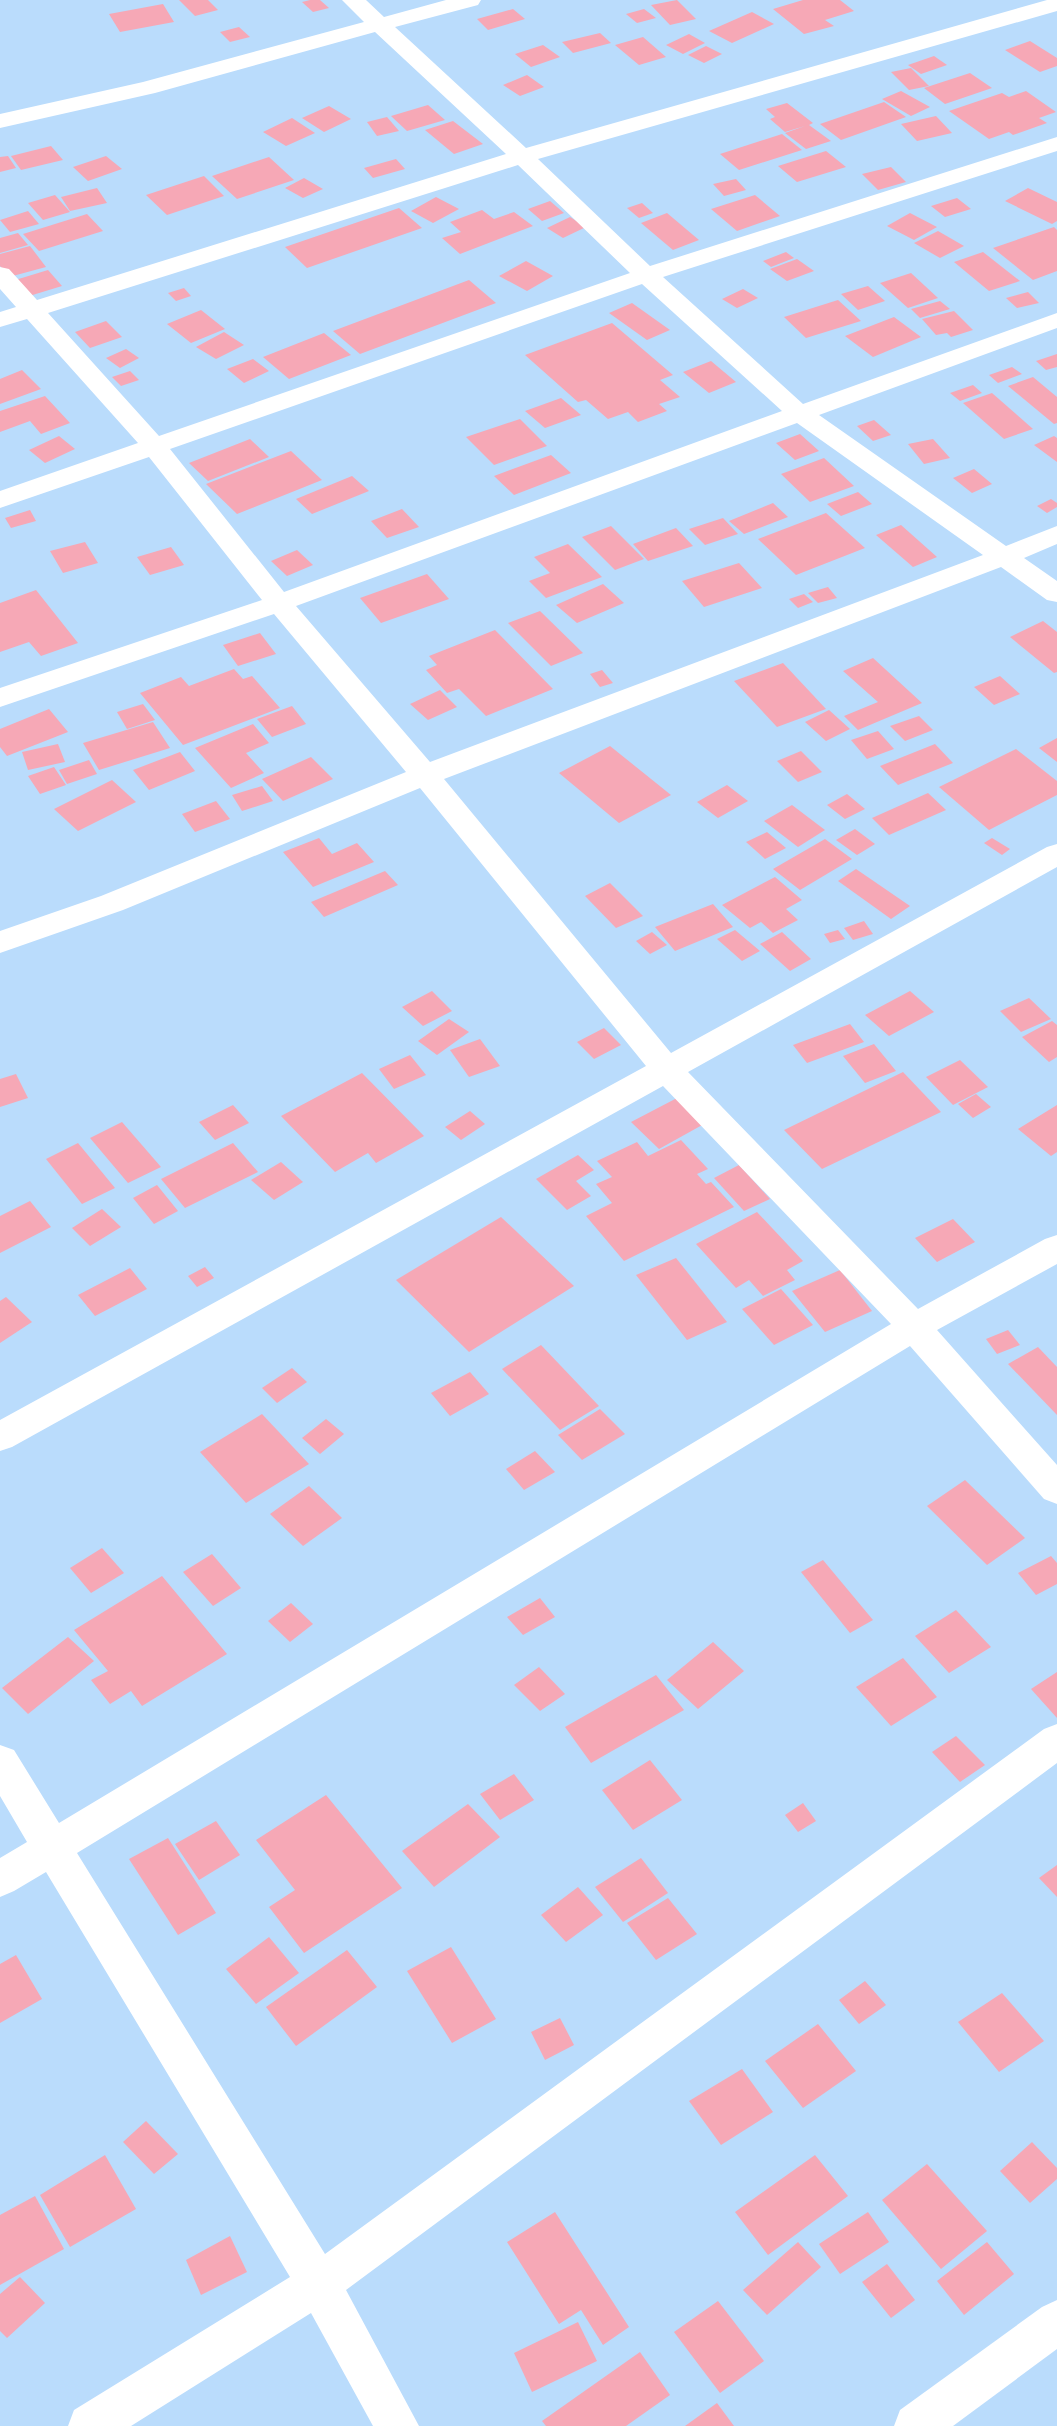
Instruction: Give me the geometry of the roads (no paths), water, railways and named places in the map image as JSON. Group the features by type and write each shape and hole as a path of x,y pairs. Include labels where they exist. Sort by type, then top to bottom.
{"street":[{"path":"353,0 522,156 646,275 797,412 1057,594"},
{"path":"0,121 147,88 378,23 470,0"},
{"path":"0,320 522,156 1057,4"},
{"path":"0,500 646,275 1057,144"},
{"path":"0,274 154,446 279,603 425,775 666,1069 914,1327 1057,1489"},
{"path":"0,698 279,603 797,412 1057,320"},
{"path":"0,942 111,903 425,775 1003,557 1057,534"},
{"path":"0,1437 1057,854"},
{"path":"0,1879 51,1846 914,1327 1057,1248"},
{"path":"90,2426 319,2284 1057,1741"},
{"path":"0,1762 319,2284 398,2426"},
{"path":"916,2426 1057,2322"}]}
